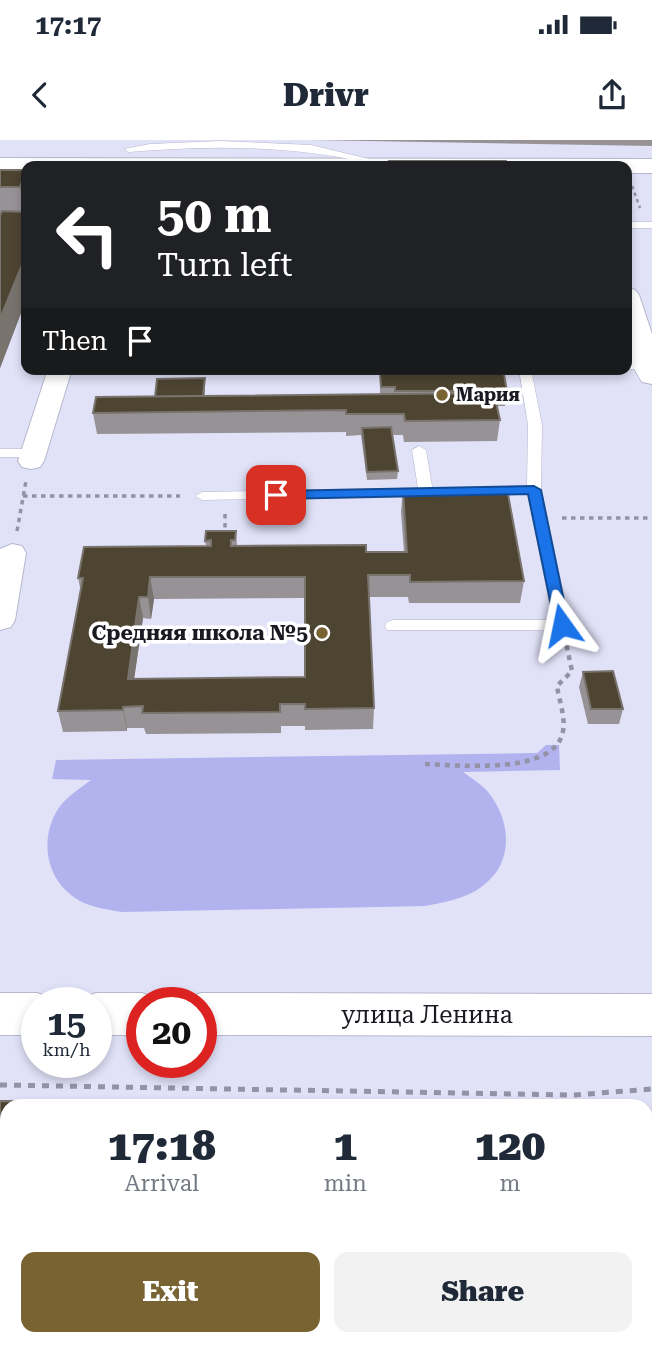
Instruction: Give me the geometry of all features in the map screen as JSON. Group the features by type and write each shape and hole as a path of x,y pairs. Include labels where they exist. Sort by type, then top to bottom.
{"main road":[{"path":"50,161 126,155 271,161"},
{"path":"0,165 21,163"},
{"path":"632,166 652,166"},
{"path":"632,318 645,367"},
{"path":"0,1013 21,1014"},
{"name":"улица Ленина","path":"217,1014 652,1015"}],"street":[{"path":"32,457 58,375"},
{"path":"0,620 6,553"}],"lane":[{"path":"632,225 652,225"},
{"path":"393,626 562,625 534,490 535,425 526,375"},
{"path":"202,496 433,492 419,450"},
{"path":"0,453 32,457"},
{"path":"467,491 534,490"}],"path":[{"path":"6,553 32,457"},
{"path":"224,541 226,495"},
{"path":"23,496 202,496"},
{"path":"540,518 652,518"},
{"path":"425,764 530,762 550,753 559,745 563,733 558,686 572,671 562,625"},
{"path":"0,1085 574,1096 652,1089"}],"shaded area":[{"path":"546,745 559,745 560,770 463,772 485,789 501,814 505,827 505,851 495,874 485,884 472,893 449,901 425,906 122,912 89,905 72,895 54,875 50,862 48,836 58,809 91,780 52,779 56,760 537,753"}],"building":[{"path":"0,170 21,170 20,187 0,187"},
{"path":"2,211 21,212 21,267 0,319"},
{"path":"380,375 504,375 507,391 395,391 395,387 381,387"},
{"path":"205,378 203,396 155,397 157,379"},
{"path":"494,393 500,420 405,421 404,414 346,414 346,410 93,413 96,397"},
{"path":"391,427 398,471 367,472 362,428"},
{"path":"507,489 524,581 410,582 410,575 368,575 374,708 305,709 305,704 280,704 280,712 142,713 143,706 123,707 123,710 58,711 83,578 78,578 84,547 211,546 211,540 205,541 206,531 236,531 231,546 366,545 366,552 407,552 403,490","holes":["150,577 305,577 305,677 128,679 139,597 148,597"]},
{"path":"613,671 623,709 591,709 583,672"}],"place":[{"name":"Мария","path":"442,395"},
{"name":"Средняя школа №5","path":"322,633"}],"route":[{"path":"276,495 534,490 562,625"}]}
